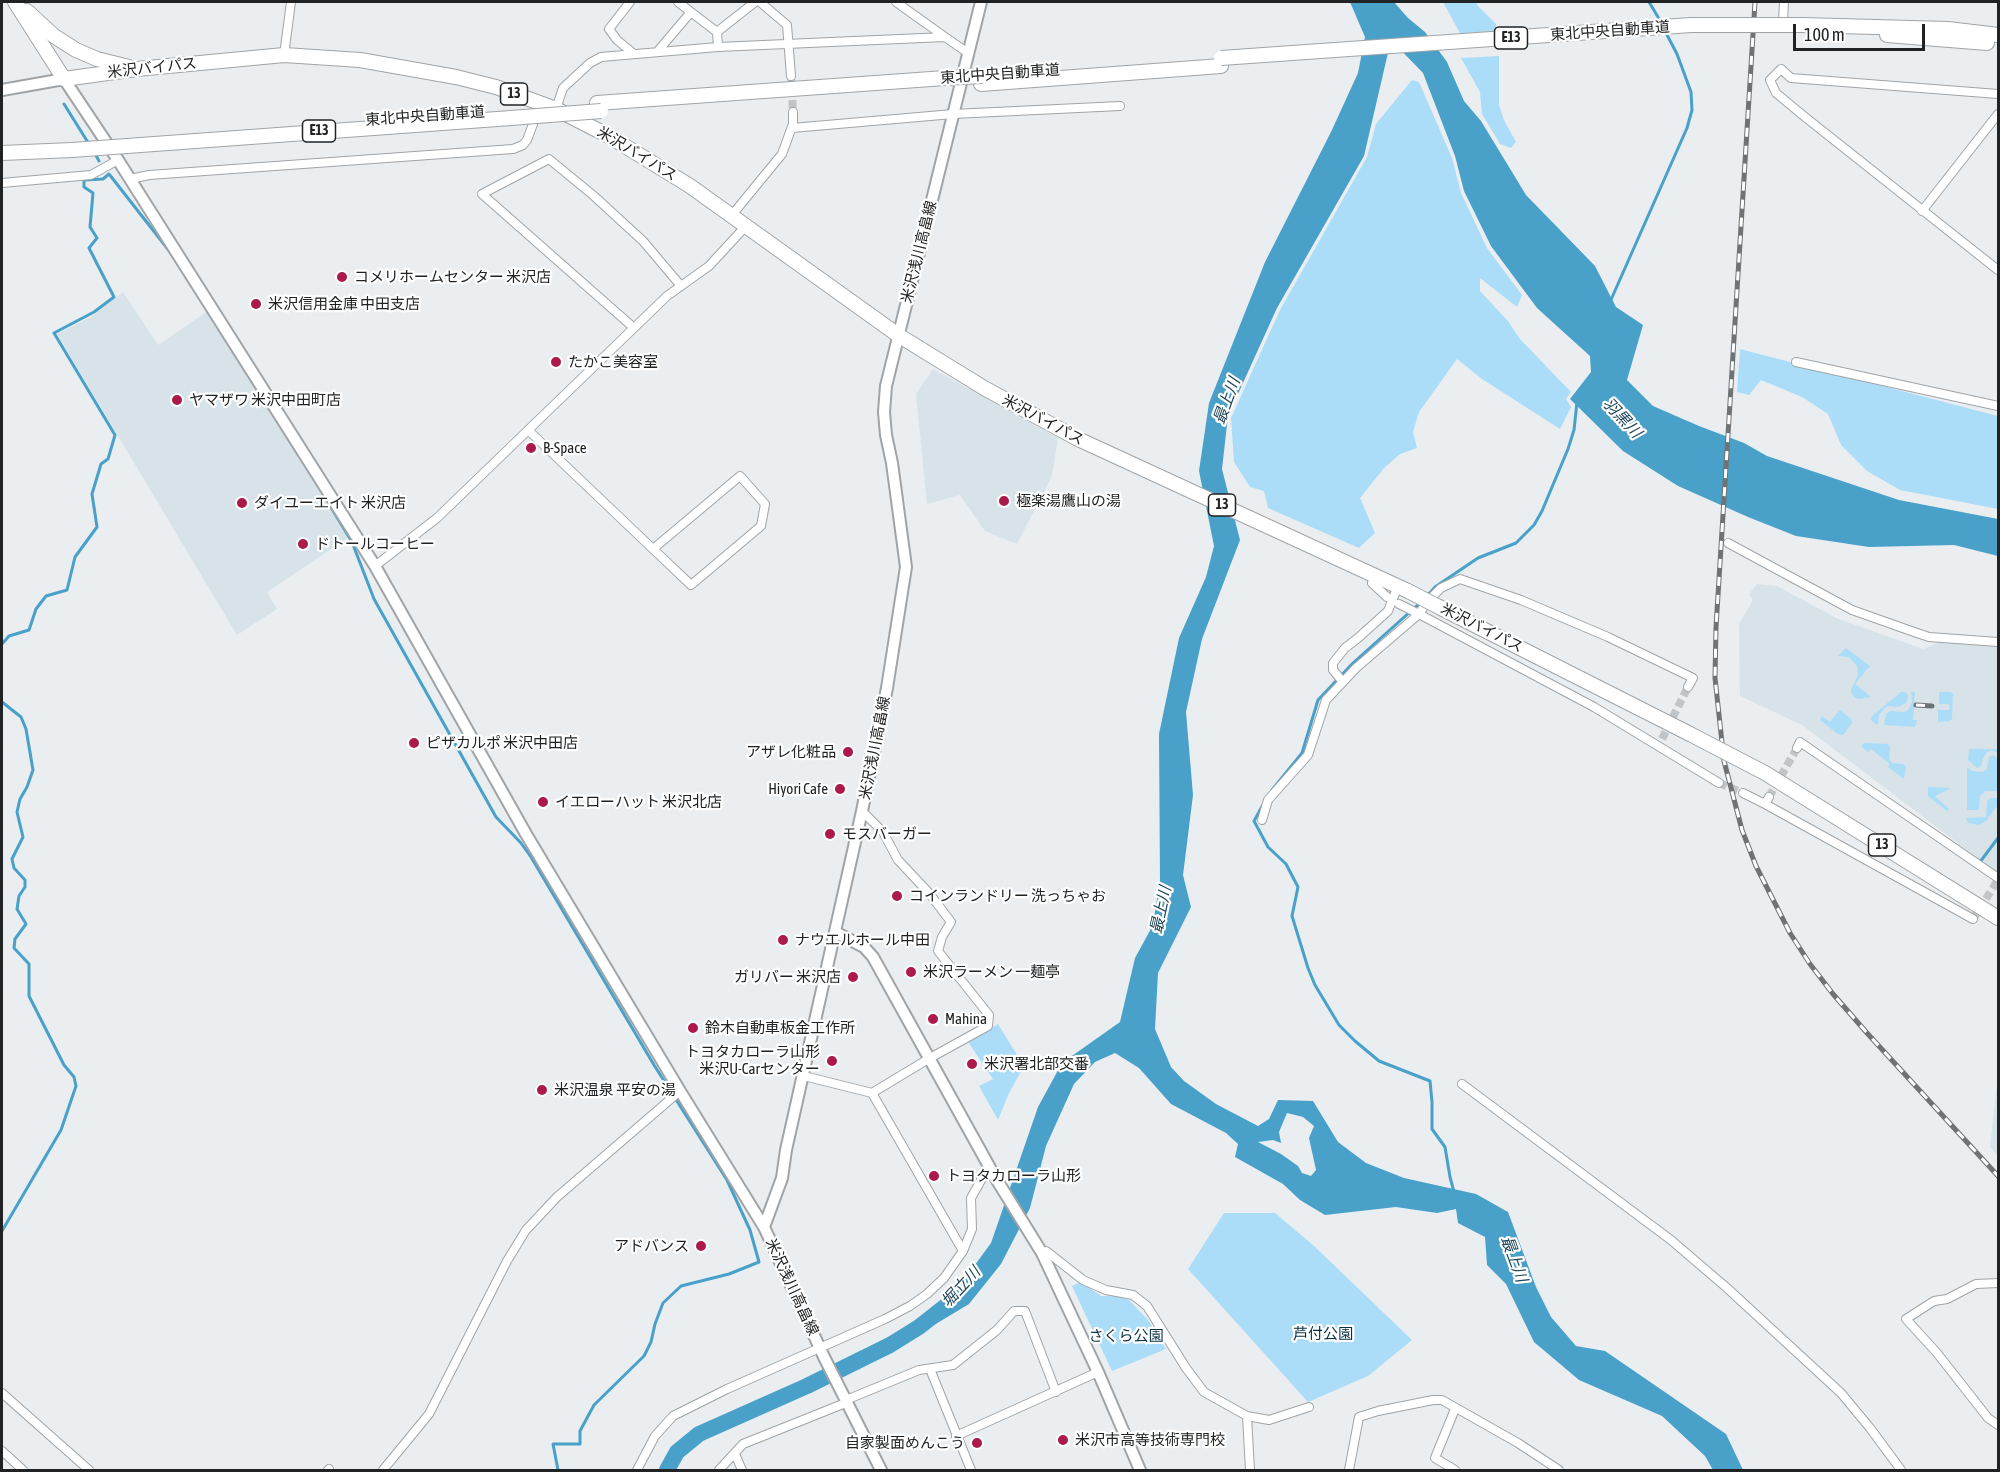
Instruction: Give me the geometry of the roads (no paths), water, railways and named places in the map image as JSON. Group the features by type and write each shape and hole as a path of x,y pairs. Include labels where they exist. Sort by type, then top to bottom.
{"highway":[{"path":"16,2 54,36 76,50 97,59 137,69"},
{"path":"16,2 64,79"},
{"name":"東北中央自動車道","path":"1802,29 1998,44"},
{"name":"東北中央自動車道","path":"2,153 71,146 1221,62 1621,37 1802,29 1937,29 1998,35"},
{"name":"米沢バイパス","path":"64,79 137,69 284,55 360,60 408,67 496,87 556,109 607,135 690,186 898,335 965,377 1078,439 1403,588 1765,773 1998,918"},
{"name":"東北中央自動車道","path":"2,145 71,146"}],"street":[{"path":"284,55 291,2"},
{"path":"630,2 609,29 616,40 633,54"},
{"path":"678,2 717,32 718,47"},
{"path":"717,32 755,2"},
{"path":"760,2 786,25 791,75"},
{"path":"896,2 968,53"},
{"name":"米沢浅川高畠線","path":"880,1470 764,1227 782,1178 786,1150 862,811 887,688 906,567 885,422 886,386 981,2"},
{"path":"1784,2 1784,22"},
{"path":"657,52 691,12"},
{"path":"556,109 563,88 596,59 718,47 945,37"},
{"path":"1998,94 1791,78 1781,69 1770,80 1776,93 1797,111 1998,270"},
{"path":"2,90 64,79 118,160 375,566 526,834 764,1227"},
{"path":"130,179 149,175 513,148 523,145 527,140 541,104"},
{"path":"792,128 953,114 1120,106"},
{"path":"732,215 782,154 792,128 793,112"},
{"path":"1922,211 1998,114"},
{"path":"634,328 482,194 549,159 594,196 642,241 681,286"},
{"path":"2,183 91,175 118,160"},
{"path":"375,566 437,518 634,328 681,286 709,266 746,226"},
{"path":"1796,362 1998,406"},
{"path":"528,430 653,549 691,585 761,526 765,504 740,476 653,549"},
{"path":"1728,543 1852,610 1884,622 1929,637 1998,642"},
{"path":"1370,574 1372,583 1387,597"},
{"path":"1262,820 1268,800 1308,755 1323,706 1339,679 1432,603 1441,588 1460,579 1521,600 1608,637 1693,678 1688,687"},
{"path":"1339,679 1333,670 1333,663 1345,648 1388,610 1403,588"},
{"path":"1401,605 1661,742 1719,783"},
{"path":"1797,748 1800,742 1998,878"},
{"path":"1743,793 1767,801 1973,918"},
{"path":"804,1076 872,1093 988,1026 989,1015 938,951 942,937 951,922 929,893 898,860 883,832 862,811"},
{"path":"835,932 864,947 873,957 995,1177 1042,1253 1098,1372 1140,1470"},
{"path":"1462,1084 1671,1240 1727,1288 1841,1393 1901,1470"},
{"path":"383,1470 429,1414 507,1261 526,1230 557,1197 680,1091"},
{"path":"872,1093 963,1251"},
{"path":"637,1470 655,1436 673,1416 822,1352 910,1306 927,1294 944,1278 963,1251 972,1229 971,1198 989,1166"},
{"path":"1042,1253 1046,1251 1083,1280 1106,1290 1132,1295 1147,1306 1204,1392 1247,1416 1269,1420 1309,1407"},
{"path":"1998,1283 1976,1284 1947,1299 1934,1301 1906,1319 1937,1353 1988,1418 1998,1425"},
{"path":"719,1470 743,1444 919,1370 953,1365 997,1330 1014,1311 1025,1311 1056,1392"},
{"path":"930,1369 971,1470"},
{"path":"956,1436 1098,1372"},
{"path":"2,1393 89,1470"},
{"path":"1349,1470 1359,1417 1433,1400 1442,1400 1560,1470"},
{"path":"1455,1409 1436,1458 1455,1470"},
{"path":"1247,1416 1250,1470"},
{"path":"2,1451 23,1470"},
{"path":"735,1454 742,1470"}],"water":[{"path":"1350,2 1394,2 1425,32 1447,62 1464,101 1481,121 1526,195 1595,266 1616,307 1643,325 1627,380 1653,406 1744,443 1767,456 1899,500 1998,519 1998,556 1954,545 1869,547 1796,536 1678,486 1623,451 1570,399 1591,372 1590,356 1537,308 1491,246 1464,191 1455,156 1423,73 1391,40 1364,156 1277,308 1228,416 1222,469 1240,540 1202,639 1186,712 1193,795 1183,875 1191,907 1158,973 1155,1029 1171,1067 1184,1081 1216,1104 1258,1126 1269,1119 1278,1100 1313,1101 1338,1142 1366,1163 1404,1178 1476,1194 1508,1212 1536,1287 1551,1317 1576,1346 1605,1351 1726,1434 1743,1470 1713,1470 1705,1456 1662,1416 1579,1380 1534,1342 1506,1284 1487,1265 1485,1237 1458,1223 1456,1209 1437,1213 1396,1207 1325,1215 1300,1200 1283,1184 1235,1157 1238,1144 1226,1133 1171,1104 1139,1068 1115,1053 1095,1062 1074,1084 1046,1146 1030,1208 1001,1264 969,1304 909,1340 953,1295 991,1243 1038,1107 1062,1063 1120,1022 1135,958 1153,925 1160,880 1159,734 1179,638 1206,577 1214,546 1199,471 1209,403 1265,262 1331,132 1358,73 1365,37","holes":["1287,1113 1303,1117 1314,1126 1309,1138 1316,1170 1311,1176 1302,1173 1298,1166 1281,1154 1258,1142 1273,1140 1281,1143 1279,1132"]}],"waterway":[{"path":"1649,2 1661,22"},
{"path":"1610,302 1687,128 1692,110 1691,92 1677,54 1665,31"},
{"path":"64,104 89,144"},
{"path":"94,152 99,161"},
{"path":"2,644 9,636 29,630 36,609 46,596 67,590 75,557 97,527 92,494 101,464 108,459 115,435 54,333 94,312 114,297 89,248 97,238 90,227 93,193 84,187 84,180 103,179 109,174 174,257"},
{"path":"1428,595 1435,587 1478,558 1516,543 1534,525 1568,449 1574,430 1577,402"},
{"path":"329,504 352,542 374,599 496,817 531,857 654,1065 727,1180 750,1230 759,1262 729,1274 681,1286 663,1303 651,1342 644,1356 594,1405 580,1431 580,1444 553,1444 558,1470"},
{"path":"1272,790 1302,753 1318,700 1353,663 1421,602"},
{"path":"2,702 21,717 26,729 33,770 20,799 17,812 23,837 12,859 14,868 25,880 25,887 19,896 17,909 26,924 15,939 14,948 29,964 29,996 64,1065 74,1077 76,1086 61,1130 2,1231"},
{"path":"1265,801 1254,821 1268,847 1286,864 1298,887 1292,916 1315,985 1339,1025 1355,1041 1379,1061 1430,1081 1432,1129 1445,1147 1454,1192"},
{"path":"1980,862 1998,838"},
{"name":"堀立川","path":"667,1470 677,1452 699,1434 807,1386 890,1345 919,1327 947,1305"}],"tunnel":[{"path":"791,76 793,112"},
{"path":"1662,739 1688,687"},
{"path":"1769,797 1797,748"},
{"path":"1719,783 1743,793"},
{"path":"1973,919 1998,880"}],"railway":[{"path":"1755,2 1716,627 1715,678 1724,761 1742,830 1756,866 1790,933 1810,964 1867,1033 1998,1176"},
{"path":"1916,705 1932,706"}],"place":[{"name":"コメリホームセンター 米沢店","path":"342,277"},
{"name":"米沢信用金庫 中田支店","path":"256,304"},
{"name":"たかこ美容室","path":"556,362"},
{"name":"ヤマザワ 米沢中田町店","path":"177,400"},
{"name":"B-Space","path":"531,448"},
{"name":"極楽湯鷹山の湯","path":"1004,501"},
{"name":"ダイユーエイト 米沢店","path":"242,503"},
{"name":"ドトールコーヒー","path":"303,544"},
{"name":"ピザカルポ 米沢中田店","path":"414,743"},
{"name":"アザレ化粧品","path":"848,752"},
{"name":"Hiyori Cafe","path":"840,789"},
{"name":"イエローハット 米沢北店","path":"543,802"},
{"name":"モスバーガー","path":"830,834"},
{"name":"コインランドリー 洗っちゃお","path":"897,896"},
{"name":"ナウエルホール中田","path":"783,940"},
{"name":"米沢ラーメン 一麺亭","path":"911,972"},
{"name":"ガリバー 米沢店","path":"853,977"},
{"name":"Mahina","path":"933,1019"},
{"name":"鈴木自動車板金工作所","path":"693,1028"},
{"name":"トヨタカローラ山形 米沢U-Carセンター","path":"832,1061"},
{"name":"米沢署北部交番","path":"972,1064"},
{"name":"米沢温泉 平安の湯","path":"542,1090"},
{"name":"トヨタカローラ山形","path":"934,1176"},
{"name":"アドバンス","path":"701,1246"},
{"name":"米沢市高等技術専門校","path":"1063,1440"},
{"name":"自家製面めんこう","path":"977,1443"}],"water label":[{"name":"最上川","path":"1227,401"},
{"name":"羽黒川","path":"1622,418"},
{"name":"最上川","path":"1161,910"},
{"name":"最上川","path":"1514,1259"}],"park label":[{"name":"芦付公園","path":"1323,1334"},
{"name":"さくら公園","path":"1126,1336"}]}
